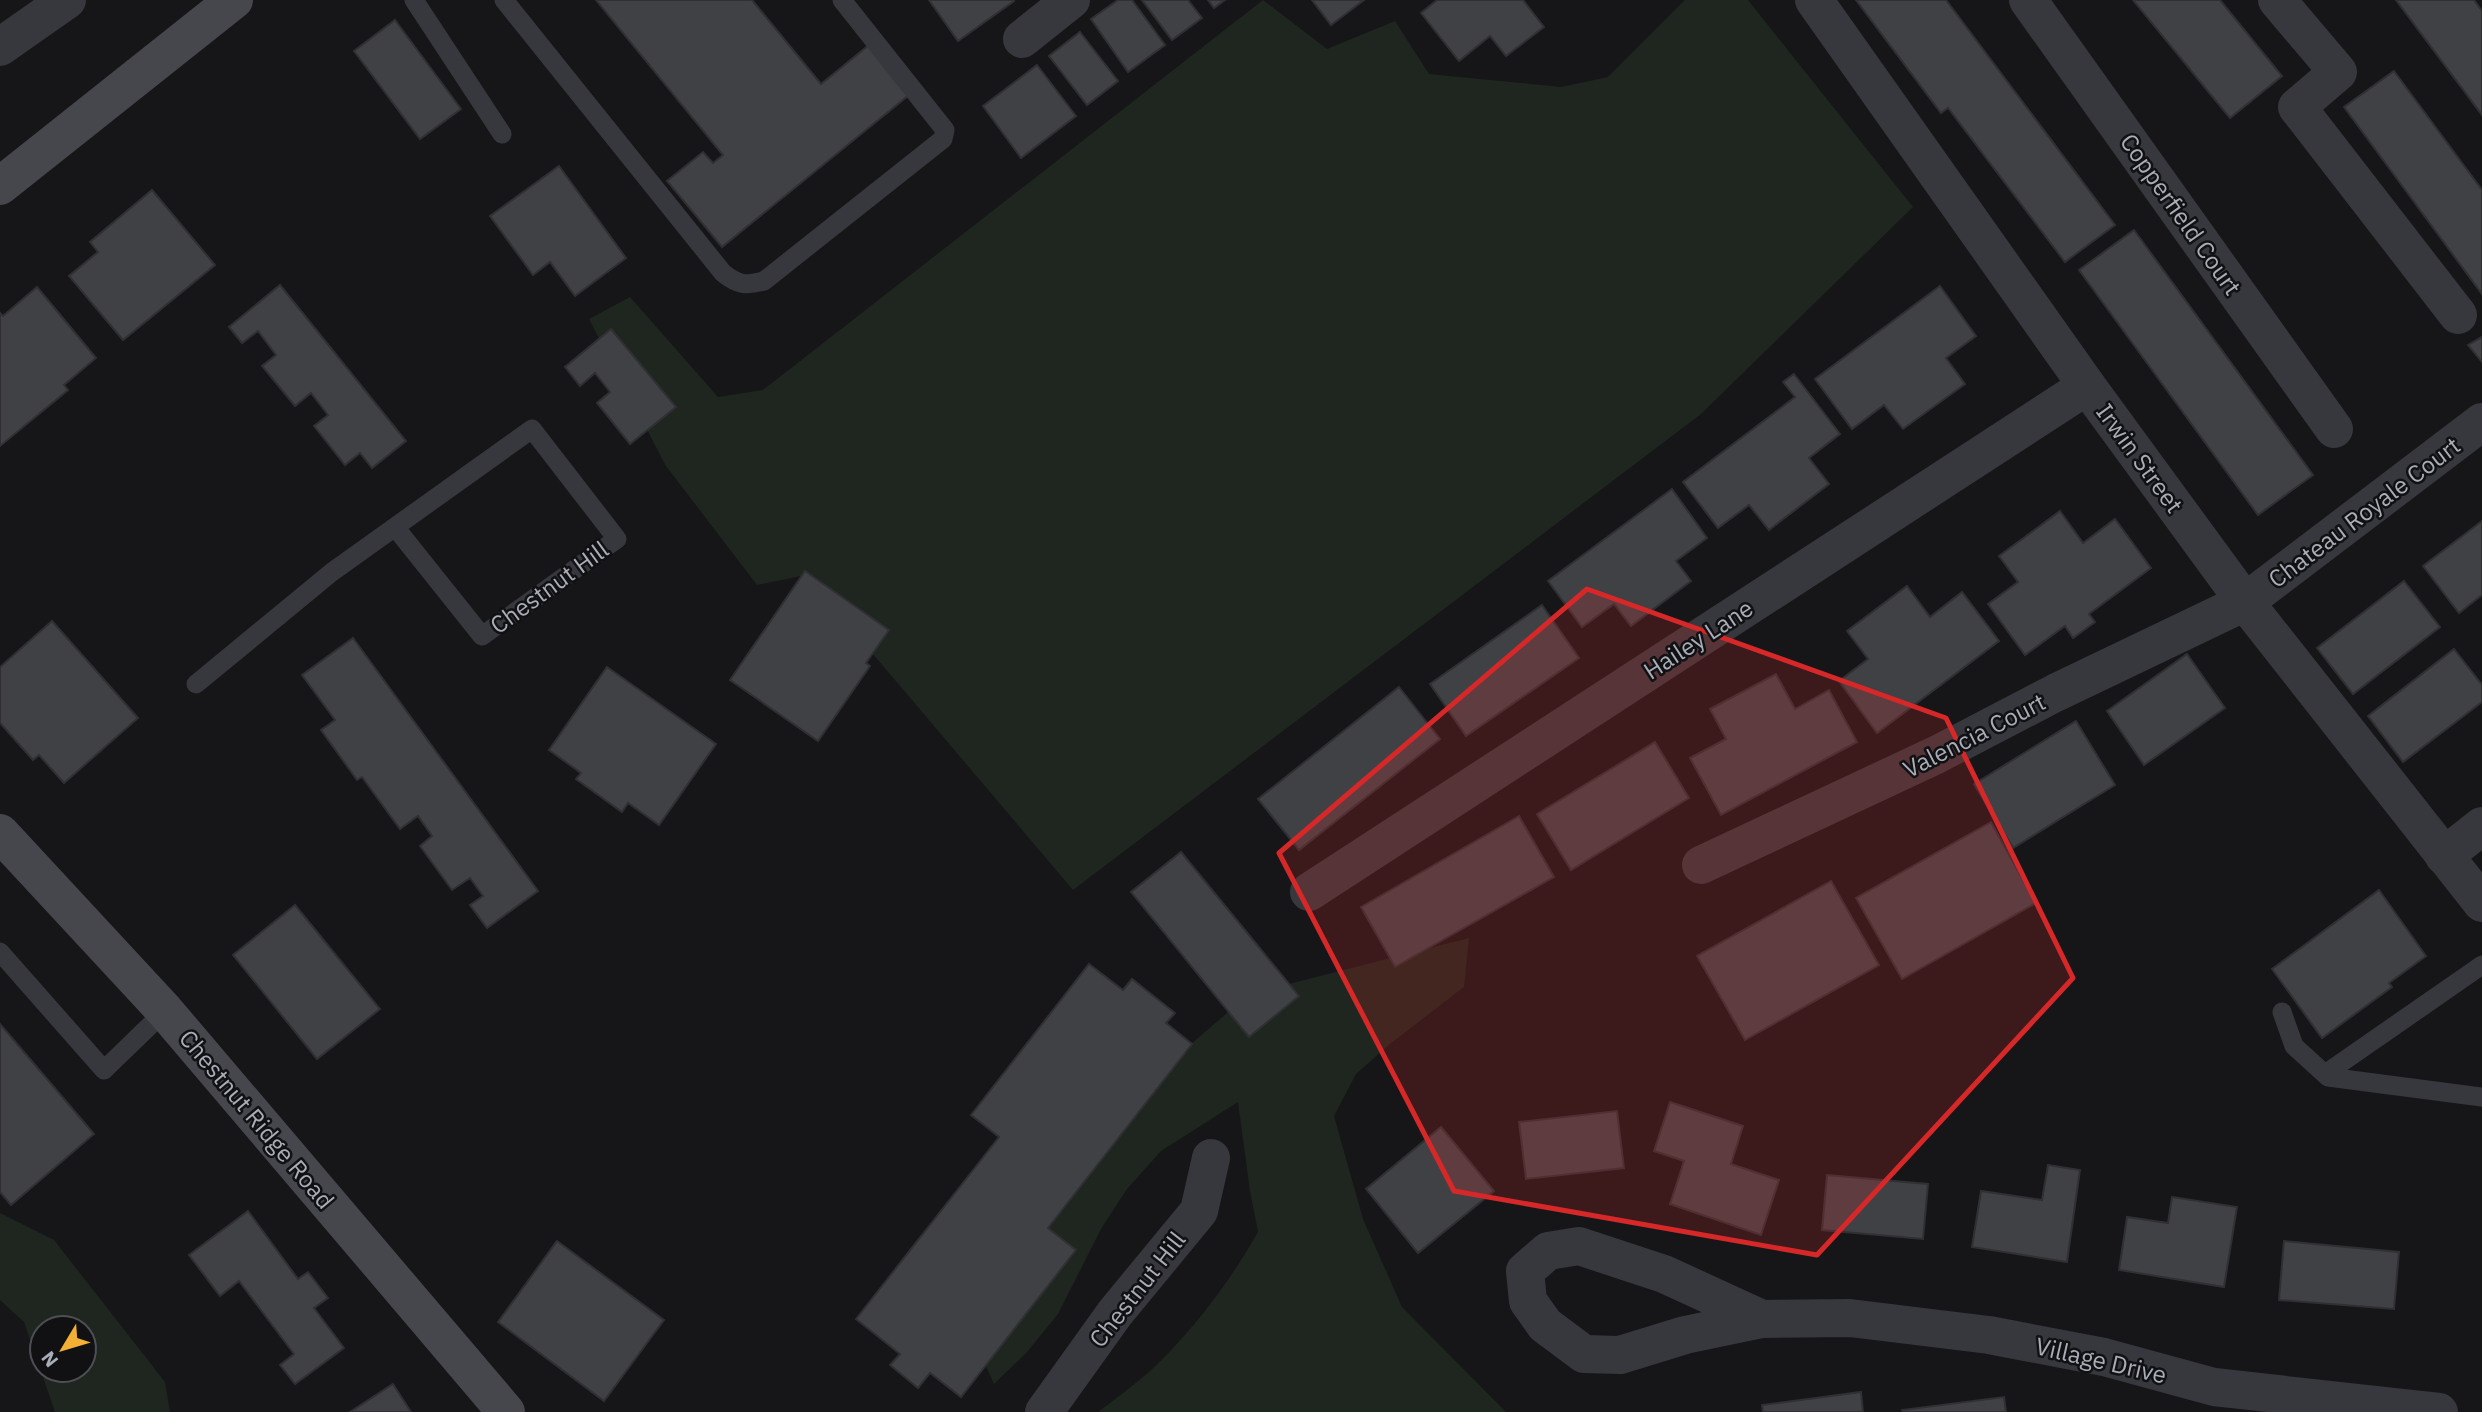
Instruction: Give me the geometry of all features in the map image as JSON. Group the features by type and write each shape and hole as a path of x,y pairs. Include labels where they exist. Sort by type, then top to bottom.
{"street":[{"path":"0,47 67,0"},
{"path":"0,186 233,0"},
{"path":"1022,39 1071,0"},
{"name":"Irwin Street","path":"1814,0 2087,386 2245,602 2482,903"},
{"name":"Copperfield Court","path":"2028,0 2334,429"},
{"path":"2277,0 2338,72 2297,107 2458,315"},
{"name":"Hailey Lane","path":"1310,892 2087,386"},
{"name":"Chateau Royale Court","path":"2245,602 2482,422"},
{"name":"Valencia Court","path":"1701,865 1936,755 2055,693 2245,602"},
{"path":"2444,856 2482,826"},
{"name":"Chestnut Ridge Road","path":"0,833 165,1012 506,1412"},
{"name":"Chestnut Hill","path":"1044,1412 1115,1313 1199,1211 1211,1158"},
{"name":"Village Drive","path":"1762,1319 1664,1274 1579,1245 1548,1251 1525,1271 1528,1301 1539,1317 1545,1325 1584,1354 1620,1354 1685,1335 1762,1319 1850,1318 1989,1335 2105,1357 2214,1387 2439,1412"}],"lane":[{"path":"414,0 502,134"},
{"path":"504,0 723,273 736,284 748,285 764,281 943,139 945,130 842,0"},
{"name":"Chestnut Hill","path":"196,684 332,572 532,429 617,539 482,636 395,527"},
{"path":"0,953 104,1070 165,1012"},
{"path":"2325,1074 2482,965"},
{"path":"2282,1012 2294,1046 2328,1077 2482,1097"}],"highlighted area":[{"path":"1587,589 1946,718 2073,978 1817,1255 1454,1191 1279,853"}],"shaded area":[{"path":"1263,0 1327,49 1395,21 1429,74 1561,87 1608,77 1685,0 1748,0 1913,207 1701,414 1073,890 806,575 757,585 666,466 589,319 630,297 718,397 763,390"},
{"path":"1469,938 1464,987 1356,1074 1334,1116 1363,1219 1402,1307 1506,1412 1098,1412 1149,1372 1195,1324 1235,1270 1258,1232 1238,1102 1161,1151 1127,1189 1101,1229 1058,1314 1027,1352 994,1384 976,1344 1022,1259 1168,1064 1249,994"},
{"path":"0,1213 54,1240 165,1382 170,1412 55,1412 45,1384 98,1384 98,1314 28,1314 28,1334 24,1322 0,1300"}],"building":[{"path":"596,0 752,0 821,84 869,45 909,95 722,247 667,181 703,152 713,163 723,155"},
{"path":"929,0 1013,0 1014,1 958,41"},
{"path":"1118,0 1132,0 1165,45 1128,72 1091,19"},
{"path":"1142,0 1188,0 1202,18 1172,40"},
{"path":"1208,0 1225,0 1214,8"},
{"path":"1312,0 1364,0 1331,25"},
{"path":"1437,0 1523,0 1544,27 1506,56 1490,36 1459,61 1421,13"},
{"path":"1856,0 1946,0 2115,225 2065,262 1948,108 1941,113"},
{"path":"2133,0 2220,0 2282,76 2230,118"},
{"path":"2396,0 2474,0 2482,11 2482,115"},
{"path":"395,20 461,109 420,139 354,51"},
{"path":"1080,32 1118,81 1087,105 1049,56"},
{"path":"1037,65 1076,116 1021,158 983,106"},
{"path":"2394,71 2482,190 2482,294 2344,107"},
{"path":"559,166 626,258 575,296 550,262 533,275 490,216"},
{"path":"152,190 215,265 123,340 69,276 98,252 90,242"},
{"path":"2134,230 2313,475 2258,515 2079,270"},
{"path":"280,285 406,441 372,468 360,453 345,465 314,426 328,415 311,393 295,406 262,366 276,355 258,331 242,343 229,327"},
{"path":"1940,286 1976,336 1946,358 1965,384 1903,429 1884,405 1852,429 1815,379"},
{"path":"37,287 96,358 64,385 68,390 0,446 0,313 3,316"},
{"path":"611,329 676,407 630,444 597,403 610,392 595,373 580,386 565,367"},
{"path":"2482,337 2482,362 2468,345"},
{"path":"1794,374 1840,434 1809,458 1829,484 1769,530 1749,505 1718,528 1683,482 1795,397 1783,382"},
{"path":"1672,489 1707,538 1676,561 1691,581 1631,626 1614,604 1582,627 1548,581"},
{"path":"2060,511 2083,543 2115,519 2151,568 2089,614 2095,622 2073,638 2065,626 2025,655 1988,604 2018,582 1999,556"},
{"path":"2482,521 2482,595 2459,613 2423,566"},
{"path":"805,571 889,630 866,663 870,666 818,741 730,680"},
{"path":"2404,581 2440,627 2353,694 2317,648"},
{"path":"1907,586 1930,617 1962,592 1999,641 1877,733 1839,681 1868,659 1847,631"},
{"path":"1542,605 1579,658 1466,736 1430,684"},
{"path":"52,621 138,718 64,783 39,755 33,760 0,723 0,667"},
{"path":"353,638 538,891 487,928 470,905 483,896 470,878 452,890 420,846 432,836 418,816 400,829 362,777 357,780 321,730 335,720 302,675"},
{"path":"2454,649 2482,685 2482,702 2403,762 2368,716"},
{"path":"2187,654 2225,708 2144,765 2107,711"},
{"path":"607,667 716,744 659,825 628,803 622,812 576,779 581,773 549,750"},
{"path":"1776,674 1795,709 1829,690 1857,742 1721,815 1690,758 1726,739 1710,709"},
{"path":"1399,687 1440,739 1299,850 1258,799"},
{"path":"2076,721 2115,785 2013,848 1974,784"},
{"path":"1655,742 1689,798 1571,870 1537,814"},
{"path":"1519,816 1554,877 1395,967 1361,907"},
{"path":"1991,822 2036,903 1902,979 1856,898"},
{"path":"1181,852 1299,996 1249,1037 1131,892"},
{"path":"1831,881 1879,965 1745,1040 1697,956"},
{"path":"2379,890 2426,956 2389,983 2392,987 2322,1038 2272,969"},
{"path":"295,905 380,1009 317,1059 233,955"},
{"path":"1089,964 1123,990 1132,979 1175,1013 1166,1023 1192,1044 1048,1228 1076,1250 961,1397 930,1373 918,1388 890,1365 900,1354 856,1319 999,1137 971,1115"},
{"path":"0,1024 94,1134 11,1205 0,1192"},
{"path":"1670,1102 1743,1126 1731,1164 1779,1180 1761,1235 1670,1204 1684,1161 1654,1151"},
{"path":"1617,1111 1624,1168 1526,1179 1519,1122"},
{"path":"1441,1127 1494,1191 1418,1253 1366,1189"},
{"path":"2048,1165 2080,1170 2067,1262 1972,1247 1981,1191 2042,1200"},
{"path":"1827,1175 1928,1184 1923,1239 1822,1230"},
{"path":"2172,1197 2237,1207 2224,1287 2119,1270 2127,1217 2168,1223"},
{"path":"248,1211 298,1279 308,1272 328,1298 314,1308 344,1348 295,1384 280,1365 294,1354 239,1281 220,1296 189,1255"},
{"path":"557,1241 664,1320 604,1401 498,1322"},
{"path":"2284,1241 2399,1252 2394,1309 2279,1300"},
{"path":"393,1384 411,1412 350,1412"},
{"path":"1861,1392 1863,1412 1763,1412 1762,1405"},
{"path":"2004,1397 2006,1412 1902,1410"}]}
